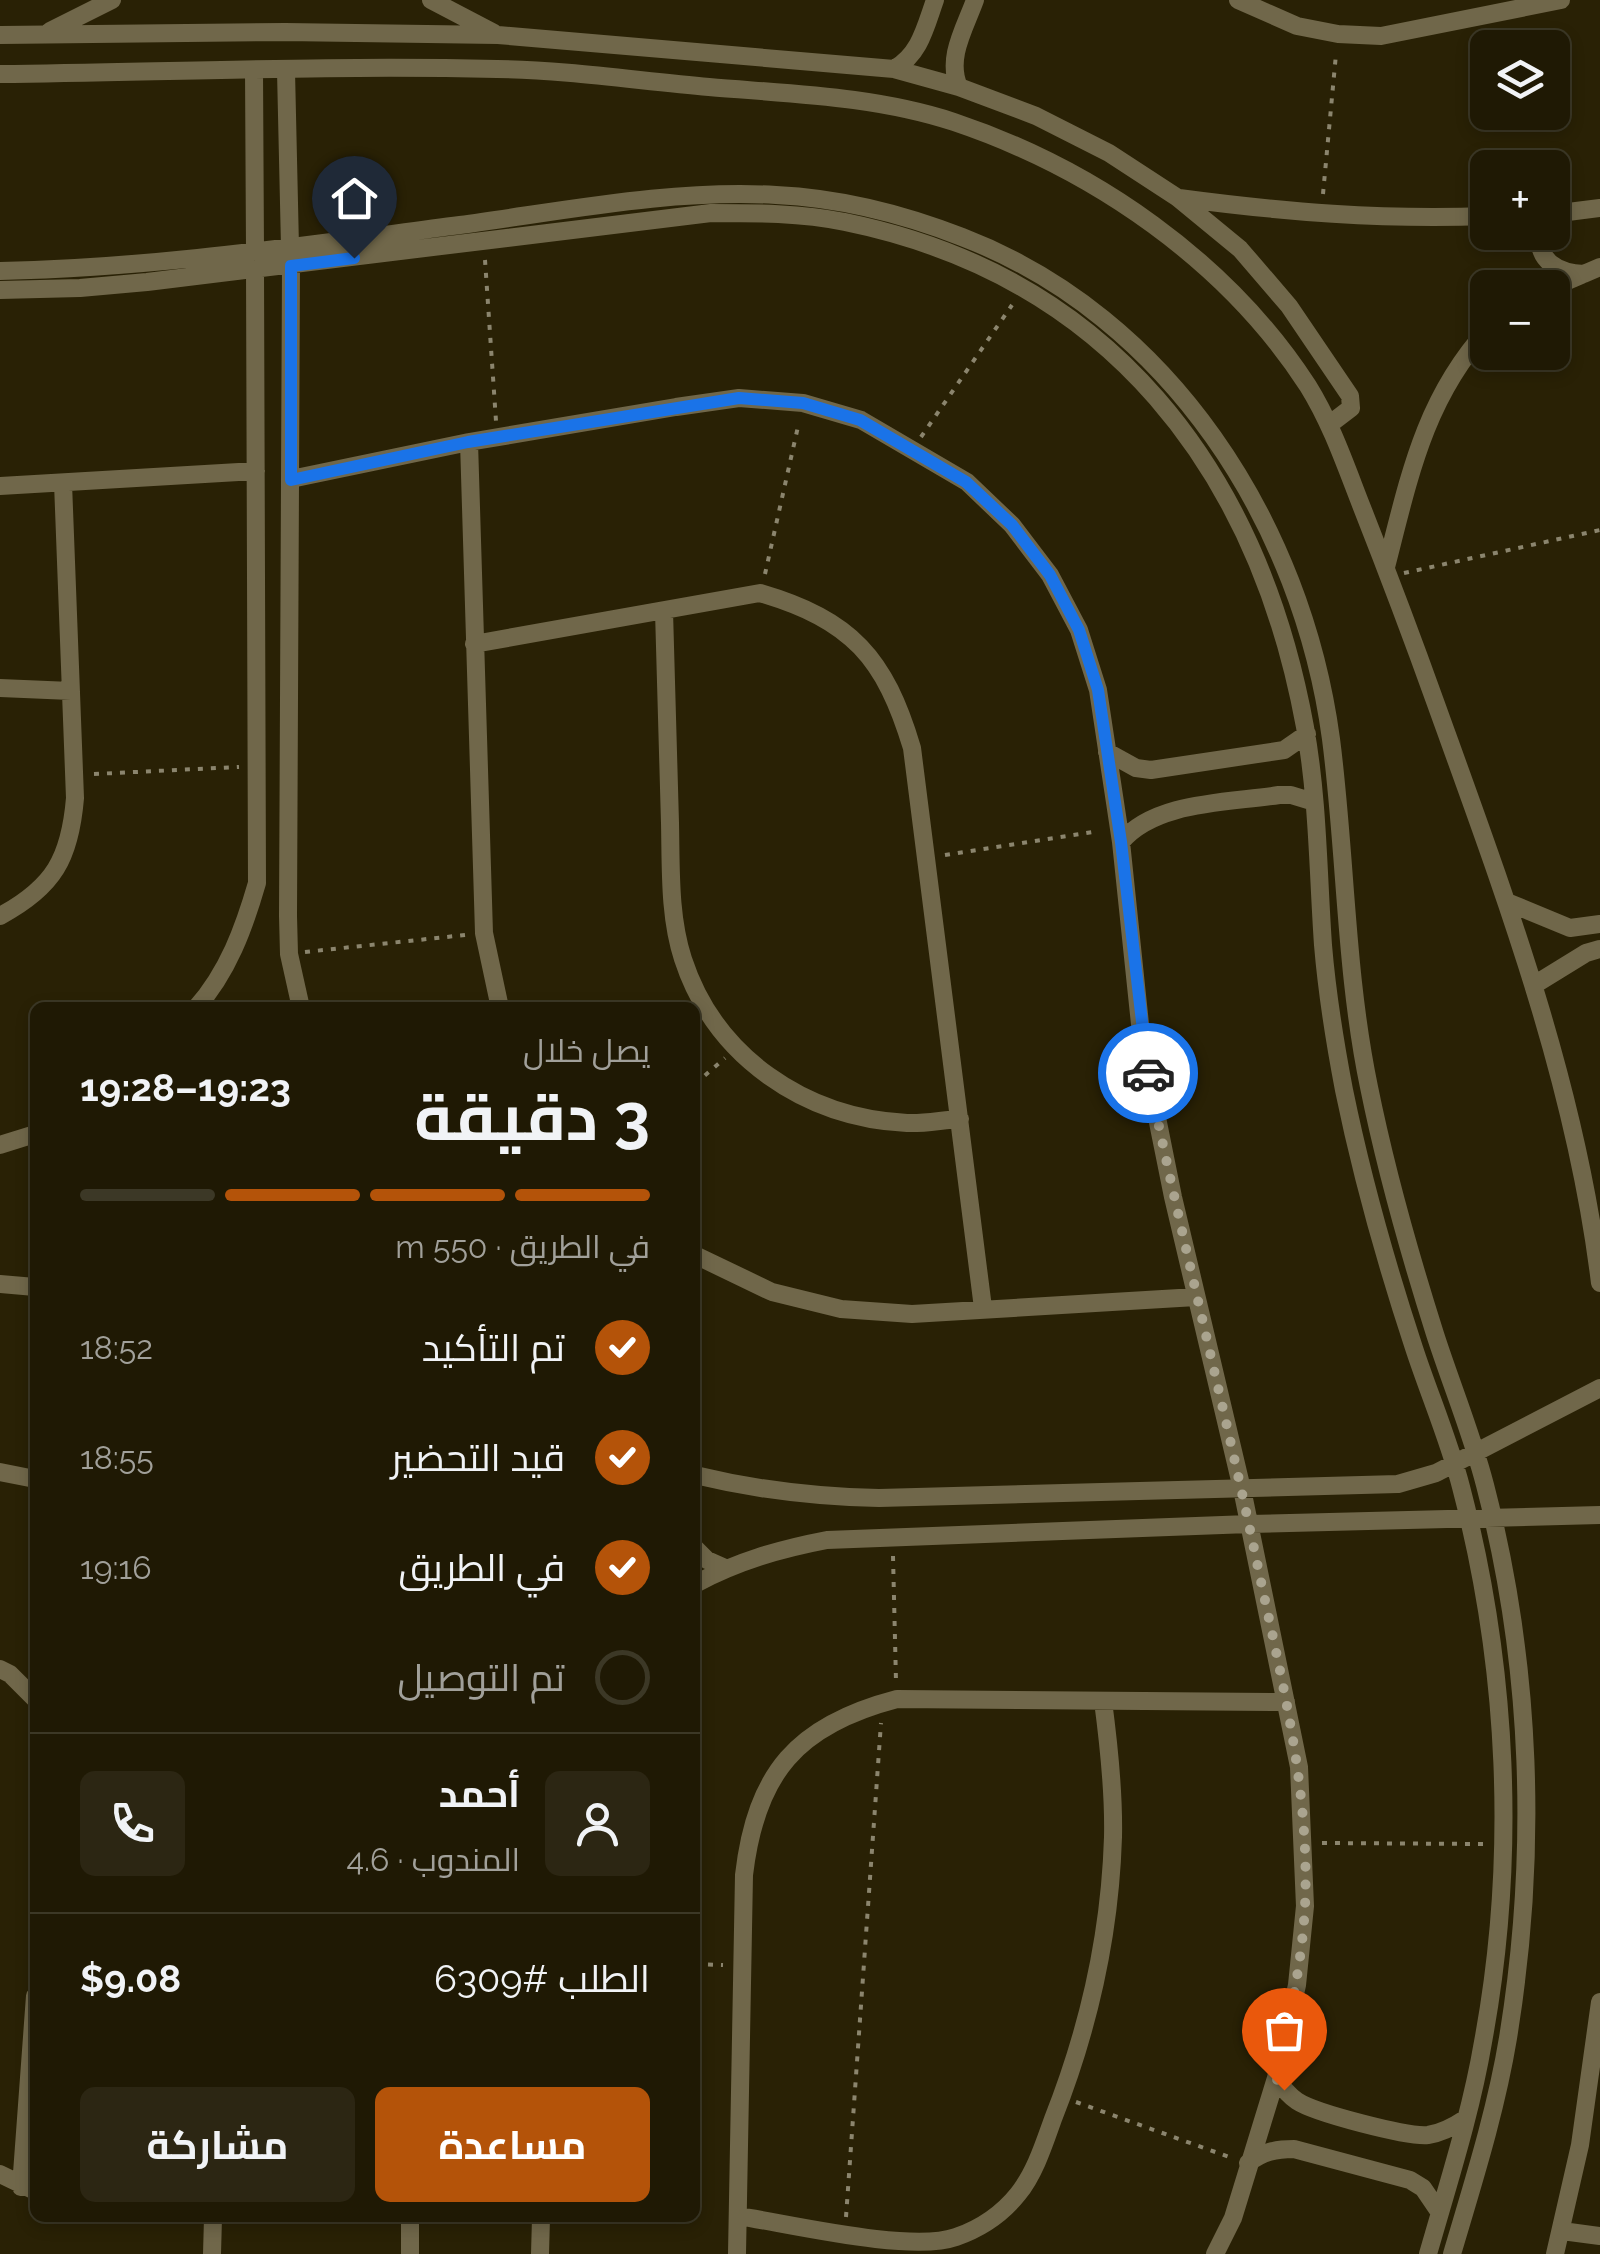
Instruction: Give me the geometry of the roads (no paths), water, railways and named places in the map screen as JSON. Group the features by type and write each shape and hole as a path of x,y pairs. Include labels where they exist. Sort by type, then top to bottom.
{"street":[{"path":"42,34 112,0"},
{"path":"431,0 498,35"},
{"path":"894,69 918,49 935,0"},
{"path":"960,87 953,61 975,0"},
{"path":"1238,0 1297,26 1338,34 1381,36 1562,0"},
{"path":"0,35 498,35 894,69 960,87 1051,123 1109,153 1178,198 1240,249 1289,306 1350,396 1351,408 1330,424"},
{"path":"0,74 502,68 882,102 954,122 1023,149 1088,183 1165,235 1208,270 1260,322 1330,424 1388,572 1534,985 1582,1174 1600,1283"},
{"path":"201,1002 212,990 243,932 258,883 254,71"},
{"path":"286,71 291,480 289,954 299,1002"},
{"path":"0,290 80,288 148,273 352,248 566,210 712,194 779,195 844,202 956,234 1031,270 1086,306 1137,348 1183,395 1223,448 1256,505 1290,578 1314,655 1330,734 1348,947 1367,1079 1396,1210 1475,1453 1513,1614 1527,1757 1526,1901 1507,2044 1452,2254"},
{"path":"1178,198 1321,214 1470,217"},
{"path":"1570,212 1600,208"},
{"path":"352,248 484,241 711,214 775,214 839,221 901,236 961,257 1023,288 1072,320 1122,361 1166,407 1204,458 1237,513 1268,586 1292,661 1307,734 1324,952 1343,1086 1373,1218 1454,1464 1492,1638 1504,1761 1502,1903 1483,2043 1428,2254"},
{"path":"1543,250 1554,268 1592,271"},
{"path":"0,270 148,273"},
{"path":"1388,572 1409,477 1427,424 1451,373 1470,350"},
{"path":"291,480 468,442 739,398 803,403 860,420 914,448 966,482 1012,525 1050,575 1079,630 1098,690 1120,835 1142,1043 1196,1297 1242,1488 1299,1767 1305,1906 1297,1985 1276,2078 1233,2218 1215,2254"},
{"path":"468,442 484,933 499,1002"},
{"path":"0,486 256,472"},
{"path":"0,916 30,899 56,871 72,836 74,775 62,483"},
{"path":"474,644 760,593 801,605 838,626 869,654 897,698 912,748 983,1308"},
{"path":"664,610 672,908 682,957 695,990 736,1048 767,1078 808,1101 860,1118 910,1123 960,1118"},
{"path":"0,688 70,691"},
{"path":"1107,752 1136,768 1152,770 1284,750 1307,734"},
{"path":"1120,835 1162,813 1279,795 1314,802"},
{"path":"1507,902 1570,928 1600,924"},
{"path":"1534,985 1586,953 1600,949"},
{"path":"0,1147 30,1136"},
{"path":"0,1147 30,1144"},
{"path":"1582,1174 1600,1197"},
{"path":"700,1257 772,1292 841,1309 912,1314 1196,1297"},
{"path":"0,1284 30,1286"},
{"path":"700,1476 814,1497 1398,1484 1454,1464 1600,1388"},
{"path":"0,1472 30,1477"},
{"path":"700,1581 775,1550 827,1540 1600,1515"},
{"path":"700,1553 725,1568"},
{"path":"0,1669 30,1694"},
{"path":"737,2254 744,1875 749,1831 766,1789 792,1753 827,1725 889,1701 1286,1702"},
{"path":"738,2216 915,2244 954,2238 989,2221 1018,2194 1038,2159 1062,2097 1099,1968 1109,1902 1113,1835 1103,1701"},
{"path":"1555,2254 1580,2144 1600,2002"},
{"path":"1276,2078 1294,2100 1306,2106 1412,2135 1449,2130 1464,2119"},
{"path":"0,2174 28,2189 30,2134"},
{"path":"1248,2164 1262,2154 1294,2149 1410,2180 1423,2188 1440,2213"},
{"path":"212,2254 213,2222"},
{"path":"410,2222 410,2254"},
{"path":"540,2222 540,2254"},
{"path":"1562,2231 1600,2236"}]}
